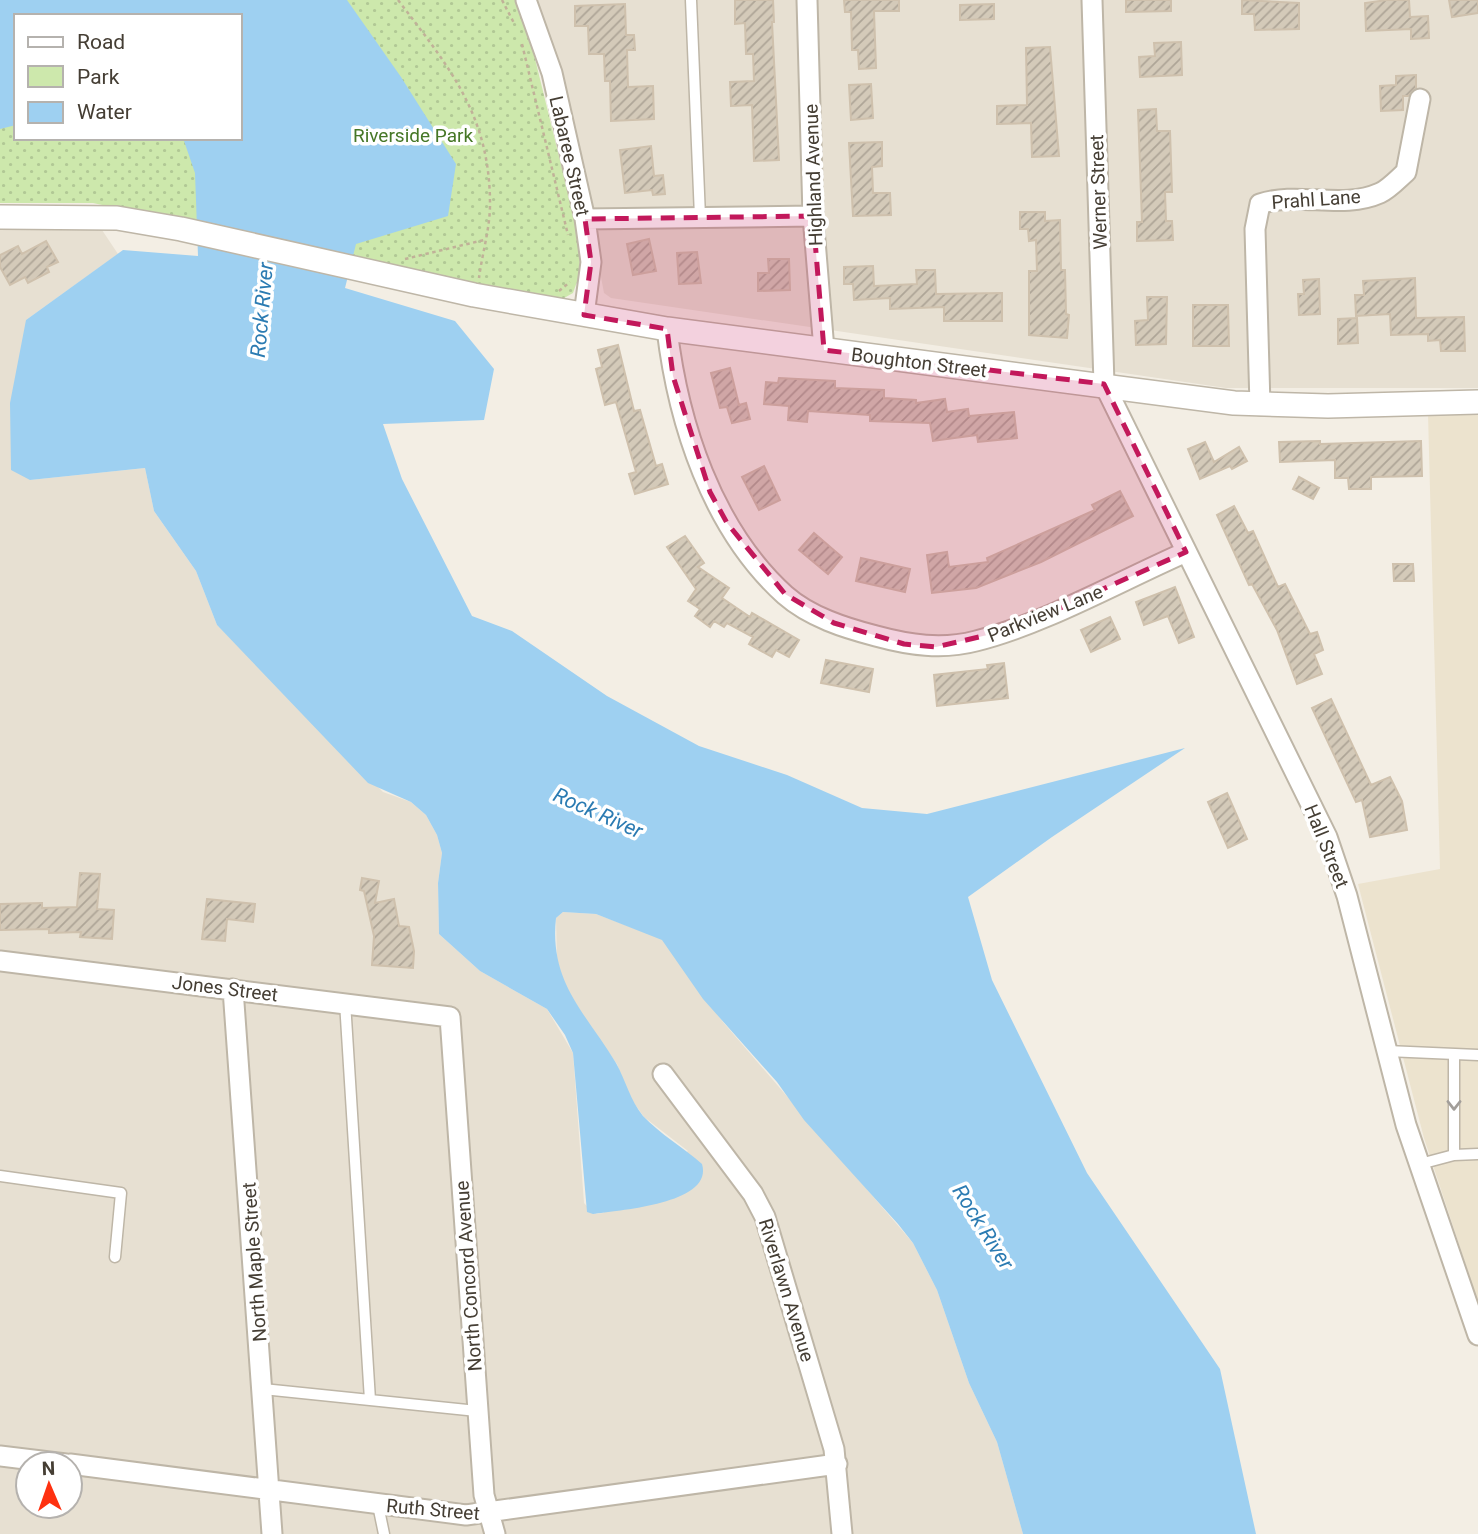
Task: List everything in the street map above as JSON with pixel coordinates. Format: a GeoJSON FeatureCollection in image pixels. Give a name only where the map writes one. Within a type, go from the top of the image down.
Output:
{"type":"FeatureCollection","features":[{"type":"Feature","properties":{"kind":"street","name":"Labaree Street"},"geometry":{"type":"LineString","coordinates":[[526,0],[552,73],[585,219],[591,262],[584,315]]}},
{"type":"Feature","properties":{"kind":"street","name":"Highland Avenue"},"geometry":{"type":"LineString","coordinates":[[807,0],[813,216],[824,350]]}},
{"type":"Feature","properties":{"kind":"street","name":"Werner Street"},"geometry":{"type":"LineString","coordinates":[[1092,0],[1104,384]]}},
{"type":"Feature","properties":{"kind":"street","name":"Prahl Lane"},"geometry":{"type":"LineString","coordinates":[[1260,404],[1255,229],[1260,204],[1277,198],[1336,201],[1380,193],[1406,172],[1420,99]]}},
{"type":"Feature","properties":{"kind":"street","name":"Boughton Street"},"geometry":{"type":"LineString","coordinates":[[0,216],[117,218],[181,229],[474,295],[667,329],[824,350],[1260,404],[1478,402]]}},
{"type":"Feature","properties":{"kind":"street"},"geometry":{"type":"LineString","coordinates":[[585,219],[813,216]]}},
{"type":"Feature","properties":{"kind":"street","name":"Parkview Lane"},"geometry":{"type":"LineString","coordinates":[[667,329],[673,376],[718,508],[744,546],[785,594],[805,609],[834,623],[904,644],[936,646],[975,642],[1013,629],[1185,552]]}},
{"type":"Feature","properties":{"kind":"street","name":"Hall Street"},"geometry":{"type":"LineString","coordinates":[[1104,384],[1327,837],[1344,884],[1387,1051],[1420,1164],[1478,1335]]}},
{"type":"Feature","properties":{"kind":"street","name":"Jones Street"},"geometry":{"type":"LineString","coordinates":[[0,961],[450,1017]]}},
{"type":"Feature","properties":{"kind":"street","name":"North Maple Street"},"geometry":{"type":"LineString","coordinates":[[233,989],[272,1534]]}},
{"type":"Feature","properties":{"kind":"street","name":"North Concord Avenue"},"geometry":{"type":"LineString","coordinates":[[450,1017],[484,1495],[495,1534]]}},
{"type":"Feature","properties":{"kind":"street","name":"Riverlawn Avenue"},"geometry":{"type":"LineString","coordinates":[[663,1074],[761,1205],[837,1464],[842,1534]]}},
{"type":"Feature","properties":{"kind":"street","name":"Ruth Street"},"geometry":{"type":"LineString","coordinates":[[84,1466],[466,1515],[490,1514],[837,1464]]}},
{"type":"Feature","properties":{"kind":"lane"},"geometry":{"type":"LineString","coordinates":[[691,0],[700,217]]}},
{"type":"Feature","properties":{"kind":"lane"},"geometry":{"type":"LineString","coordinates":[[345,1002],[370,1400]]}},
{"type":"Feature","properties":{"kind":"lane"},"geometry":{"type":"LineString","coordinates":[[1387,1051],[1478,1055]]}},
{"type":"Feature","properties":{"kind":"lane"},"geometry":{"type":"LineString","coordinates":[[1454,1055],[1454,1155]]}},
{"type":"Feature","properties":{"kind":"lane"},"geometry":{"type":"LineString","coordinates":[[1420,1164],[1454,1155],[1478,1154]]}},
{"type":"Feature","properties":{"kind":"lane"},"geometry":{"type":"LineString","coordinates":[[0,1176],[121,1193],[115,1257]]}},
{"type":"Feature","properties":{"kind":"lane"},"geometry":{"type":"LineString","coordinates":[[263,1390],[477,1411]]}},
{"type":"Feature","properties":{"kind":"lane"},"geometry":{"type":"LineString","coordinates":[[378,1504],[384,1534]]}},
{"type":"Feature","properties":{"kind":"path"},"geometry":{"type":"LineString","coordinates":[[398,0],[461,85],[478,124],[490,204],[474,295]]}},
{"type":"Feature","properties":{"kind":"path"},"geometry":{"type":"LineString","coordinates":[[502,0],[519,30]]}},
{"type":"Feature","properties":{"kind":"path"},"geometry":{"type":"LineString","coordinates":[[522,43],[568,235]]}},
{"type":"Feature","properties":{"kind":"path"},"geometry":{"type":"LineString","coordinates":[[405,260],[484,240]]}},
{"type":"Feature","properties":{"kind":"path"},"geometry":{"type":"LineString","coordinates":[[556,292],[565,289],[571,281]]}},
{"type":"Feature","properties":{"kind":"highlighted area"},"geometry":{"type":"Polygon","coordinates":[[[813,216],[824,350],[1104,384],[1186,552],[1013,629],[936,647],[904,644],[834,623],[785,594],[727,523],[710,492],[673,376],[667,329],[584,315],[591,262],[585,219],[813,216]]]}},
{"type":"Feature","properties":{"kind":"shaded area"},"geometry":{"type":"Polygon","coordinates":[[[534,0],[1478,0],[1478,388],[1226,388],[611,298],[604,293],[580,166],[534,0]]]}},
{"type":"Feature","properties":{"kind":"shaded area"},"geometry":{"type":"Polygon","coordinates":[[[100,227],[118,254],[26,320],[30,480],[145,468],[154,511],[196,571],[217,625],[383,792],[411,802],[426,815],[437,835],[442,853],[438,883],[439,934],[480,971],[547,1009],[573,1053],[584,1203],[594,1214],[603,1213],[688,1151],[644,1117],[629,1096],[617,1064],[591,1029],[564,984],[557,959],[556,918],[563,912],[596,914],[662,939],[723,1022],[913,1243],[937,1290],[969,1383],[997,1442],[1023,1534],[0,1534],[0,228],[100,227]]]}},
{"type":"Feature","properties":{"kind":"shaded area"},"geometry":{"type":"Polygon","coordinates":[[[1478,413],[1478,1302],[1424,1138],[1358,884],[1440,869],[1428,414],[1478,413]]]}},
{"type":"Feature","properties":{"kind":"green space","name":"Riverside Park"},"geometry":{"type":"Polygon","coordinates":[[[0,0],[516,0],[524,14],[581,246],[583,265],[573,293],[557,302],[93,203],[0,203],[0,0]]]}},
{"type":"Feature","properties":{"kind":"water","name":"Rock River"},"geometry":{"type":"Polygon","coordinates":[[[0,0],[347,0],[401,77],[456,164],[448,216],[356,244],[345,288],[455,321],[494,369],[484,420],[383,424],[402,479],[472,616],[512,631],[607,696],[699,746],[787,775],[862,808],[927,814],[1185,748],[968,897],[992,980],[1087,1173],[1220,1369],[1256,1534],[1023,1534],[997,1442],[969,1383],[937,1290],[913,1243],[804,1120],[777,1082],[703,999],[662,940],[596,914],[563,912],[556,918],[555,941],[558,961],[572,996],[616,1063],[643,1116],[702,1164],[702,1177],[694,1188],[680,1196],[642,1207],[593,1214],[587,1212],[573,1053],[565,1035],[547,1009],[480,971],[439,934],[438,883],[442,853],[437,835],[426,815],[411,802],[368,783],[217,625],[196,571],[154,511],[145,468],[30,480],[11,470],[10,403],[26,320],[123,250],[198,256],[195,173],[184,140],[242,140],[242,14],[14,14],[14,126],[0,129],[0,0]]]}},
{"type":"Feature","properties":{"kind":"building"},"geometry":{"type":"Polygon","coordinates":[[[735,0],[773,0],[779,160],[754,161],[752,105],[731,106],[730,82],[754,81],[753,54],[746,54],[745,23],[735,24],[735,0]]]}},
{"type":"Feature","properties":{"kind":"building"},"geometry":{"type":"Polygon","coordinates":[[[844,0],[899,0],[899,11],[874,11],[876,68],[859,69],[858,50],[852,50],[851,12],[845,12],[844,0]]]}},
{"type":"Feature","properties":{"kind":"building"},"geometry":{"type":"Polygon","coordinates":[[[1126,0],[1171,0],[1171,11],[1126,12],[1126,0]]]}},
{"type":"Feature","properties":{"kind":"building"},"geometry":{"type":"Polygon","coordinates":[[[1242,0],[1299,3],[1299,29],[1255,30],[1254,14],[1242,14],[1242,0]]]}},
{"type":"Feature","properties":{"kind":"building"},"geometry":{"type":"Polygon","coordinates":[[[1409,0],[1410,17],[1428,16],[1429,38],[1411,39],[1411,29],[1366,31],[1365,3],[1409,0]]]}},
{"type":"Feature","properties":{"kind":"building"},"geometry":{"type":"Polygon","coordinates":[[[1449,0],[1478,0],[1478,13],[1452,17],[1449,0]]]}},
{"type":"Feature","properties":{"kind":"building"},"geometry":{"type":"Polygon","coordinates":[[[625,4],[626,35],[634,35],[635,50],[627,50],[628,87],[653,86],[654,119],[611,121],[610,81],[605,81],[604,54],[589,54],[588,26],[575,26],[575,6],[625,4]]]}},
{"type":"Feature","properties":{"kind":"building"},"geometry":{"type":"Polygon","coordinates":[[[994,4],[994,19],[960,20],[960,5],[994,4]]]}},
{"type":"Feature","properties":{"kind":"building"},"geometry":{"type":"Polygon","coordinates":[[[1181,42],[1182,75],[1140,77],[1139,57],[1155,56],[1154,43],[1181,42]]]}},
{"type":"Feature","properties":{"kind":"building"},"geometry":{"type":"Polygon","coordinates":[[[1050,47],[1059,156],[1032,157],[1031,123],[997,124],[997,106],[1027,105],[1026,48],[1050,47]]]}},
{"type":"Feature","properties":{"kind":"building"},"geometry":{"type":"Polygon","coordinates":[[[1416,75],[1416,88],[1408,96],[1403,96],[1403,110],[1381,111],[1380,86],[1396,85],[1396,76],[1416,75]]]}},
{"type":"Feature","properties":{"kind":"building"},"geometry":{"type":"Polygon","coordinates":[[[871,84],[873,118],[851,120],[849,85],[871,84]]]}},
{"type":"Feature","properties":{"kind":"building"},"geometry":{"type":"Polygon","coordinates":[[[1156,109],[1157,131],[1170,131],[1172,192],[1165,192],[1166,221],[1172,221],[1173,240],[1137,241],[1137,222],[1142,222],[1138,110],[1156,109]]]}},
{"type":"Feature","properties":{"kind":"building"},"geometry":{"type":"Polygon","coordinates":[[[882,142],[882,166],[872,167],[873,193],[890,193],[891,215],[853,216],[849,143],[882,142]]]}},
{"type":"Feature","properties":{"kind":"building"},"geometry":{"type":"Polygon","coordinates":[[[651,146],[654,176],[663,175],[665,194],[653,195],[652,190],[625,193],[620,150],[651,146]]]}},
{"type":"Feature","properties":{"kind":"building"},"geometry":{"type":"Polygon","coordinates":[[[1020,212],[1045,212],[1045,221],[1060,220],[1061,270],[1065,270],[1066,314],[1069,315],[1067,338],[1029,335],[1029,271],[1037,271],[1036,240],[1029,241],[1028,229],[1020,229],[1020,212]]]}},
{"type":"Feature","properties":{"kind":"building"},"geometry":{"type":"Polygon","coordinates":[[[649,239],[656,271],[633,275],[627,244],[649,239]]]}},
{"type":"Feature","properties":{"kind":"building"},"geometry":{"type":"Polygon","coordinates":[[[46,241],[58,262],[47,267],[49,272],[28,283],[25,277],[10,285],[0,267],[0,255],[18,246],[22,254],[46,241]]]}},
{"type":"Feature","properties":{"kind":"building"},"geometry":{"type":"Polygon","coordinates":[[[697,252],[701,283],[679,284],[677,253],[697,252]]]}},
{"type":"Feature","properties":{"kind":"building"},"geometry":{"type":"Polygon","coordinates":[[[768,259],[789,259],[790,290],[758,291],[758,273],[769,273],[768,259]]]}},
{"type":"Feature","properties":{"kind":"building"},"geometry":{"type":"Polygon","coordinates":[[[873,266],[874,286],[917,284],[916,270],[935,270],[936,294],[1002,293],[1002,321],[944,321],[944,307],[890,309],[890,298],[854,300],[853,284],[844,284],[844,267],[873,266]]]}},
{"type":"Feature","properties":{"kind":"building"},"geometry":{"type":"Polygon","coordinates":[[[1415,278],[1416,318],[1464,317],[1465,351],[1441,351],[1440,340],[1428,341],[1428,334],[1391,335],[1390,314],[1356,316],[1355,295],[1364,295],[1363,281],[1415,278]]]}},
{"type":"Feature","properties":{"kind":"building"},"geometry":{"type":"Polygon","coordinates":[[[1319,279],[1320,314],[1299,315],[1298,294],[1304,294],[1303,280],[1319,279]]]}},
{"type":"Feature","properties":{"kind":"building"},"geometry":{"type":"Polygon","coordinates":[[[1147,297],[1167,297],[1166,344],[1136,345],[1135,321],[1148,320],[1147,297]]]}},
{"type":"Feature","properties":{"kind":"building"},"geometry":{"type":"Polygon","coordinates":[[[1193,305],[1228,305],[1229,346],[1193,346],[1193,305]]]}},
{"type":"Feature","properties":{"kind":"building"},"geometry":{"type":"Polygon","coordinates":[[[1357,318],[1358,343],[1338,344],[1338,319],[1357,318]]]}},
{"type":"Feature","properties":{"kind":"building"},"geometry":{"type":"Polygon","coordinates":[[[618,345],[634,411],[640,410],[656,466],[662,464],[668,484],[635,494],[629,474],[636,472],[616,402],[605,405],[596,369],[602,367],[598,350],[618,345]]]}},
{"type":"Feature","properties":{"kind":"building"},"geometry":{"type":"Polygon","coordinates":[[[730,368],[739,405],[746,403],[750,419],[732,423],[727,407],[720,408],[711,373],[730,368]]]}},
{"type":"Feature","properties":{"kind":"building"},"geometry":{"type":"Polygon","coordinates":[[[779,378],[835,381],[835,388],[884,390],[884,398],[916,400],[916,403],[945,399],[947,412],[968,409],[969,416],[1014,412],[1017,438],[978,442],[977,435],[933,441],[930,423],[870,421],[870,415],[808,411],[807,422],[788,420],[789,406],[764,404],[766,382],[778,383],[779,378]]]}},
{"type":"Feature","properties":{"kind":"building"},"geometry":{"type":"Polygon","coordinates":[[[1320,441],[1320,444],[1421,441],[1422,476],[1371,477],[1371,489],[1349,489],[1348,478],[1335,478],[1335,460],[1280,462],[1279,442],[1320,441]]]}},
{"type":"Feature","properties":{"kind":"building"},"geometry":{"type":"Polygon","coordinates":[[[1205,442],[1214,462],[1239,447],[1247,461],[1232,469],[1230,466],[1200,479],[1188,449],[1205,442]]]}},
{"type":"Feature","properties":{"kind":"building"},"geometry":{"type":"Polygon","coordinates":[[[764,466],[780,500],[759,510],[742,477],[764,466]]]}},
{"type":"Feature","properties":{"kind":"building"},"geometry":{"type":"Polygon","coordinates":[[[1299,477],[1319,488],[1313,499],[1293,489],[1299,477]]]}},
{"type":"Feature","properties":{"kind":"building"},"geometry":{"type":"Polygon","coordinates":[[[1120,491],[1133,516],[1041,562],[976,588],[932,593],[927,555],[947,552],[949,567],[988,562],[987,558],[1095,510],[1092,505],[1120,491]]]}},
{"type":"Feature","properties":{"kind":"building"},"geometry":{"type":"Polygon","coordinates":[[[1234,506],[1248,533],[1253,531],[1278,587],[1285,584],[1310,634],[1317,632],[1323,650],[1314,654],[1322,674],[1297,684],[1277,630],[1252,584],[1249,585],[1217,515],[1234,506]]]}},
{"type":"Feature","properties":{"kind":"building"},"geometry":{"type":"Polygon","coordinates":[[[814,533],[842,557],[828,574],[799,550],[814,533]]]}},
{"type":"Feature","properties":{"kind":"building"},"geometry":{"type":"Polygon","coordinates":[[[685,536],[704,563],[698,567],[729,588],[722,598],[750,617],[752,613],[799,640],[789,657],[776,650],[772,657],[749,644],[753,637],[727,623],[724,627],[714,621],[710,627],[695,616],[700,609],[688,601],[696,589],[667,547],[685,536]]]}},
{"type":"Feature","properties":{"kind":"building"},"geometry":{"type":"Polygon","coordinates":[[[861,558],[910,569],[905,592],[856,581],[861,558]]]}},
{"type":"Feature","properties":{"kind":"building"},"geometry":{"type":"Polygon","coordinates":[[[1393,564],[1413,564],[1414,581],[1394,581],[1393,564]]]}},
{"type":"Feature","properties":{"kind":"building"},"geometry":{"type":"Polygon","coordinates":[[[1175,587],[1194,637],[1179,643],[1168,616],[1144,625],[1136,602],[1175,587]]]}},
{"type":"Feature","properties":{"kind":"building"},"geometry":{"type":"Polygon","coordinates":[[[1110,617],[1120,639],[1091,652],[1081,630],[1110,617]]]}},
{"type":"Feature","properties":{"kind":"building"},"geometry":{"type":"Polygon","coordinates":[[[826,660],[873,669],[869,692],[821,683],[826,660]]]}},
{"type":"Feature","properties":{"kind":"building"},"geometry":{"type":"Polygon","coordinates":[[[1004,663],[1008,698],[937,706],[934,675],[988,669],[987,665],[1004,663]]]}},
{"type":"Feature","properties":{"kind":"building"},"geometry":{"type":"Polygon","coordinates":[[[1331,699],[1371,785],[1390,777],[1402,801],[1407,830],[1370,837],[1362,800],[1356,802],[1312,708],[1331,699]]]}},
{"type":"Feature","properties":{"kind":"building"},"geometry":{"type":"Polygon","coordinates":[[[1227,793],[1247,839],[1228,848],[1208,802],[1227,793]]]}},
{"type":"Feature","properties":{"kind":"building"},"geometry":{"type":"Polygon","coordinates":[[[80,873],[100,874],[97,909],[114,910],[112,939],[80,937],[81,932],[49,933],[49,929],[0,930],[0,904],[42,903],[42,908],[77,907],[80,873]]]}},
{"type":"Feature","properties":{"kind":"building"},"geometry":{"type":"Polygon","coordinates":[[[362,878],[379,881],[375,903],[394,899],[399,926],[409,927],[414,951],[413,968],[372,965],[374,936],[364,891],[360,890],[362,878]]]}},
{"type":"Feature","properties":{"kind":"building"},"geometry":{"type":"Polygon","coordinates":[[[207,899],[255,904],[253,922],[227,919],[225,941],[202,939],[207,899]]]}}]}
